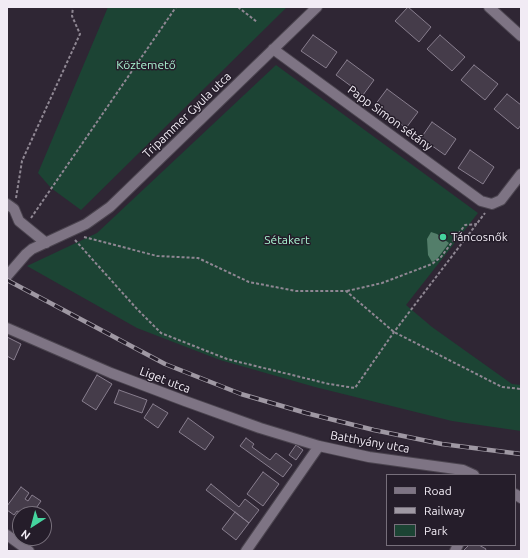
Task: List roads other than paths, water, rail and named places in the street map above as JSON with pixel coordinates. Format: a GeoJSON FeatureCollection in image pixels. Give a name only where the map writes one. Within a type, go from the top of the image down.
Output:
{"type":"FeatureCollection","features":[{"type":"Feature","properties":{"kind":"street","name":"Tripammer Gyula utca"},"geometry":{"type":"LineString","coordinates":[[7,276],[26,254],[69,233],[110,207],[317,7]]}},
{"type":"Feature","properties":{"kind":"street"},"geometry":{"type":"LineString","coordinates":[[490,7],[521,36]]}},
{"type":"Feature","properties":{"kind":"street","name":"Papp Simon sétány"},"geometry":{"type":"LineString","coordinates":[[273,49],[481,201],[492,204],[504,197],[521,174]]}},
{"type":"Feature","properties":{"kind":"street"},"geometry":{"type":"LineString","coordinates":[[10,206],[19,221],[46,243]]}},
{"type":"Feature","properties":{"kind":"street","name":"Liget utca"},"geometry":{"type":"LineString","coordinates":[[7,328],[45,346],[185,402],[319,446]]}},
{"type":"Feature","properties":{"kind":"street","name":"Batthyány utca"},"geometry":{"type":"LineString","coordinates":[[246,551],[319,446],[369,457],[463,470],[472,474]]}},
{"type":"Feature","properties":{"kind":"street"},"geometry":{"type":"LineString","coordinates":[[7,535],[29,551]]}},
{"type":"Feature","properties":{"kind":"railway"},"geometry":{"type":"LineString","coordinates":[[7,280],[165,364],[241,394],[306,413],[374,430],[442,444],[521,454]]}},
{"type":"Feature","properties":{"kind":"place","name":"Táncosnők"},"geometry":{"type":"Point","coordinates":[443,237]}},
{"type":"Feature","properties":{"kind":"park label","name":"Köztemető"},"geometry":{"type":"Point","coordinates":[146,65]}},
{"type":"Feature","properties":{"kind":"park label","name":"Sétakert"},"geometry":{"type":"Point","coordinates":[287,240]}}]}
